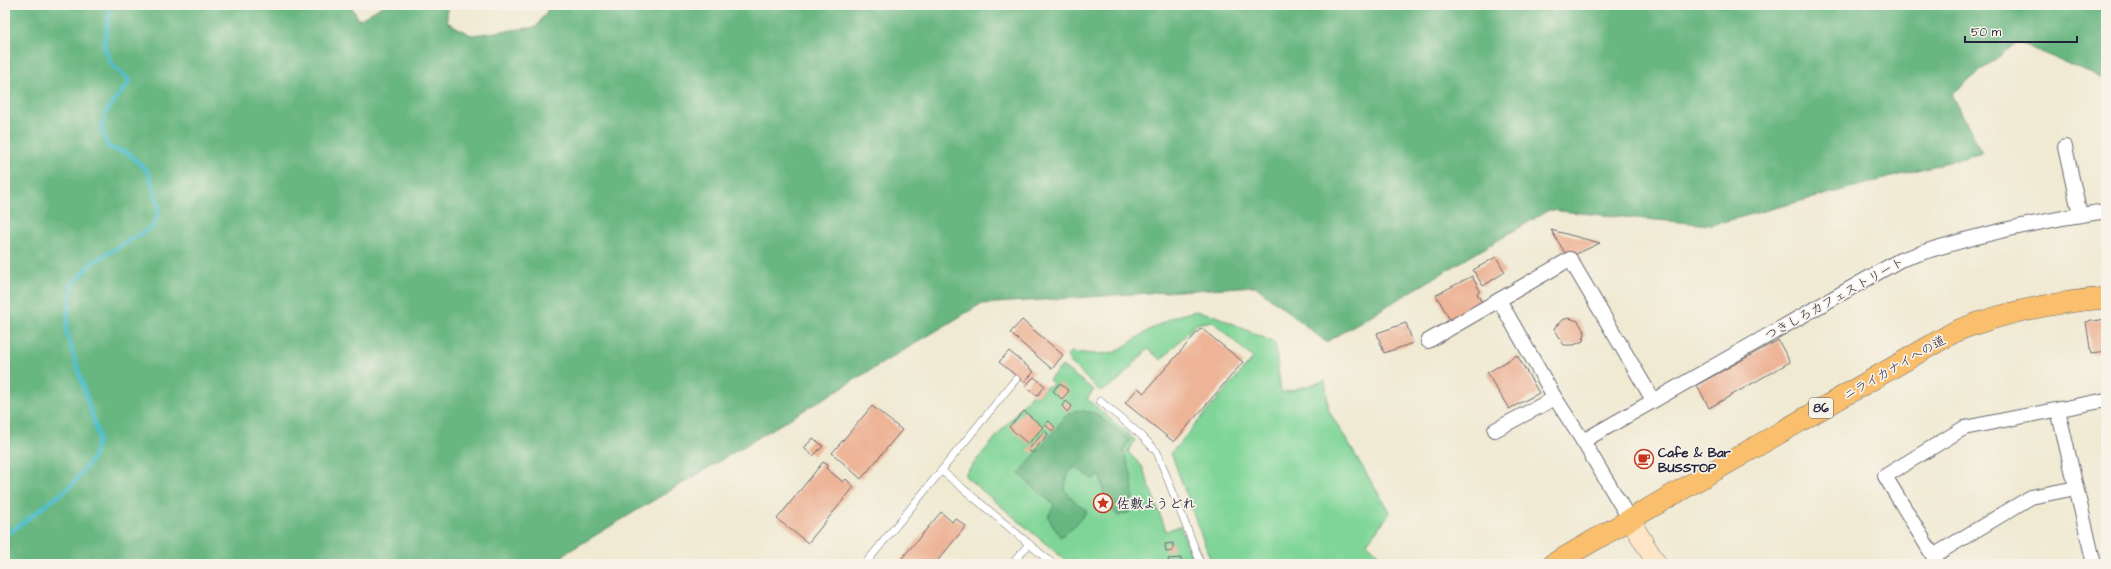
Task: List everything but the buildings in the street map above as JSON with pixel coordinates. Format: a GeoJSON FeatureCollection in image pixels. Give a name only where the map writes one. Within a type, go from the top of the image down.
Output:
{"type":"FeatureCollection","features":[{"type":"Feature","properties":{"kind":"main road","name":"ニライカナイへの道"},"geometry":{"type":"LineString","coordinates":[[1553,564],[1956,331],[1982,321],[2046,305],[2106,298]]}},
{"type":"Feature","properties":{"kind":"street"},"geometry":{"type":"LineString","coordinates":[[2065,147],[2080,215]]}},
{"type":"Feature","properties":{"kind":"street","name":"つきしろカフェストリート"},"geometry":{"type":"LineString","coordinates":[[1583,441],[1652,400],[1900,260],[1943,245],[2080,215],[2106,211]]}},
{"type":"Feature","properties":{"kind":"street"},"geometry":{"type":"LineString","coordinates":[[1428,341],[1570,259],[1652,400]]}},
{"type":"Feature","properties":{"kind":"street"},"geometry":{"type":"LineString","coordinates":[[1499,300],[1554,398],[1583,441],[1657,564]]}},
{"type":"Feature","properties":{"kind":"street"},"geometry":{"type":"LineString","coordinates":[[1495,430],[1554,398]]}},
{"type":"Feature","properties":{"kind":"street"},"geometry":{"type":"LineString","coordinates":[[2076,488],[2031,497],[1935,560],[1885,476],[1964,428],[2106,400]]}},
{"type":"Feature","properties":{"kind":"street"},"geometry":{"type":"LineString","coordinates":[[2058,410],[2094,564]]}},
{"type":"Feature","properties":{"kind":"lane"},"geometry":{"type":"LineString","coordinates":[[865,564],[1016,379]]}},
{"type":"Feature","properties":{"kind":"lane"},"geometry":{"type":"LineString","coordinates":[[1100,401],[1141,435],[1157,452],[1201,564]]}},
{"type":"Feature","properties":{"kind":"lane"},"geometry":{"type":"LineString","coordinates":[[942,471],[1053,564]]}},
{"type":"Feature","properties":{"kind":"lane"},"geometry":{"type":"LineString","coordinates":[[1012,564],[1029,544]]}},
{"type":"Feature","properties":{"kind":"lane"},"geometry":{"type":"LineString","coordinates":[[629,564],[640,564]]}},
{"type":"Feature","properties":{"kind":"green space"},"geometry":{"type":"Polygon","coordinates":[[[5,5],[351,5],[359,20],[384,5],[447,5],[447,22],[471,35],[536,27],[551,5],[2106,5],[2106,80],[2017,42],[1952,94],[1982,153],[1711,225],[1549,210],[1326,342],[1255,286],[981,304],[566,553],[556,564],[5,564],[5,5]]]}},
{"type":"Feature","properties":{"kind":"green space"},"geometry":{"type":"Polygon","coordinates":[[[1195,311],[1214,315],[1275,343],[1281,393],[1325,381],[1329,411],[1390,513],[1367,543],[1388,564],[1212,564],[1171,453],[1253,358],[1212,321],[1196,324],[1161,360],[1148,349],[1125,374],[1105,389],[1099,390],[1071,363],[1067,356],[1070,352],[1097,354],[1116,352],[1149,330],[1173,317],[1195,311]]]}},
{"type":"Feature","properties":{"kind":"green space"},"geometry":{"type":"Polygon","coordinates":[[[1062,366],[1094,390],[1087,399],[1135,440],[1128,452],[1142,466],[1166,531],[1180,526],[1195,564],[1070,564],[966,477],[965,474],[1032,394],[1037,397],[1046,387],[1054,385],[1049,380],[1062,366]]]}},
{"type":"Feature","properties":{"kind":"green space"},"geometry":{"type":"Polygon","coordinates":[[[1076,410],[1095,413],[1130,440],[1123,451],[1131,474],[1133,489],[1132,504],[1130,512],[1118,516],[1106,503],[1100,475],[1092,479],[1076,467],[1069,471],[1064,489],[1074,501],[1087,511],[1073,528],[1060,537],[1048,517],[1054,505],[1019,474],[1065,417],[1076,410]]]}},
{"type":"Feature","properties":{"kind":"waterway"},"geometry":{"type":"LineString","coordinates":[[5,536],[71,486],[93,458],[99,438],[66,330],[72,285],[93,262],[154,226],[159,206],[148,172],[128,153],[108,147],[101,130],[106,112],[130,81],[111,64],[104,46],[110,5]]}},
{"type":"Feature","properties":{"kind":"place","name":"Cafe & Bar BUSSTOP"},"geometry":{"type":"Point","coordinates":[1644,459]}},
{"type":"Feature","properties":{"kind":"place","name":"佐敷ようどれ"},"geometry":{"type":"Point","coordinates":[1103,503]}}]}
